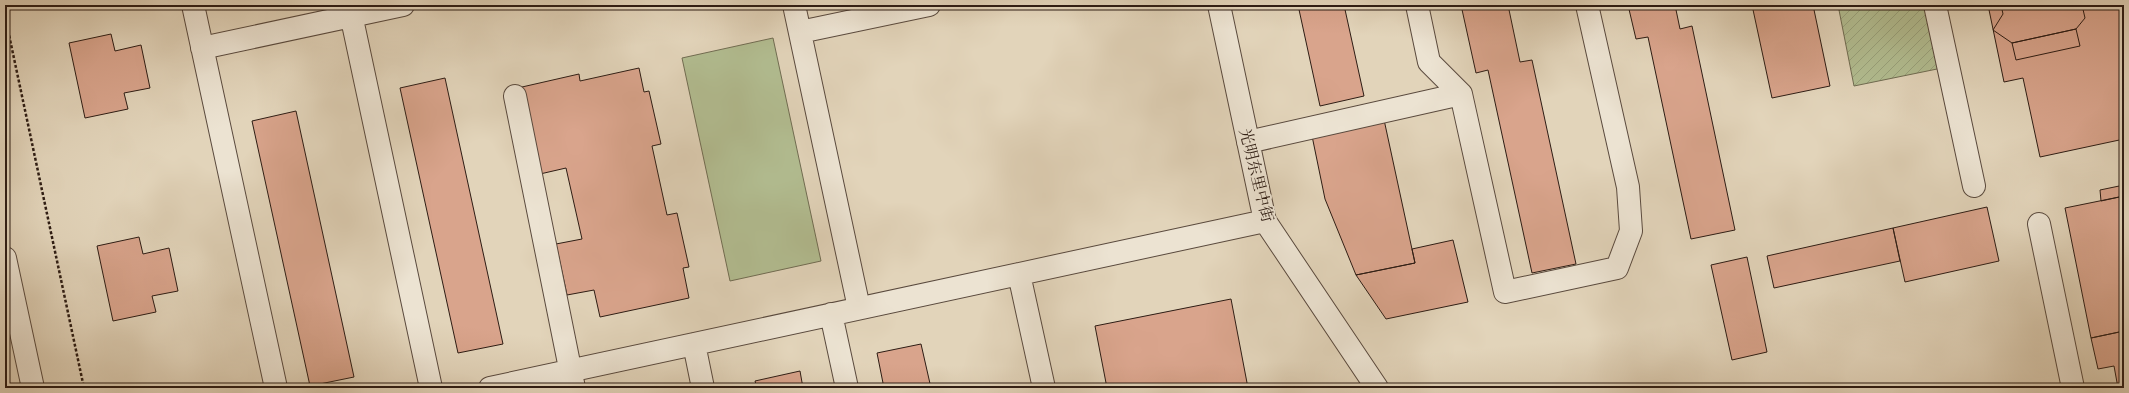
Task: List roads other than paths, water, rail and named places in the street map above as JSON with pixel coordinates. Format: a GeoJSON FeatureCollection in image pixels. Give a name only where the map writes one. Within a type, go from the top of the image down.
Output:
{"type":"FeatureCollection","features":[{"type":"Feature","properties":{"kind":"street"},"geometry":{"type":"LineString","coordinates":[[193,5],[276,388]]}},
{"type":"Feature","properties":{"kind":"street"},"geometry":{"type":"LineString","coordinates":[[202,48],[350,10],[403,5]]}},
{"type":"Feature","properties":{"kind":"street"},"geometry":{"type":"LineString","coordinates":[[794,5],[859,308]]}},
{"type":"Feature","properties":{"kind":"street"},"geometry":{"type":"LineString","coordinates":[[800,32],[929,5]]}},
{"type":"Feature","properties":{"kind":"street","name":"光明东里中街"},"geometry":{"type":"LineString","coordinates":[[1219,5],[1265,221],[1377,388]]}},
{"type":"Feature","properties":{"kind":"street"},"geometry":{"type":"LineString","coordinates":[[1417,5],[1429,62],[1461,94],[1505,292],[1617,268],[1631,231],[1628,187],[1588,5]]}},
{"type":"Feature","properties":{"kind":"street"},"geometry":{"type":"LineString","coordinates":[[1935,5],[1974,186]]}},
{"type":"Feature","properties":{"kind":"street"},"geometry":{"type":"LineString","coordinates":[[350,10],[431,388]]}},
{"type":"Feature","properties":{"kind":"street"},"geometry":{"type":"LineString","coordinates":[[1248,142],[1461,94]]}},
{"type":"Feature","properties":{"kind":"street"},"geometry":{"type":"LineString","coordinates":[[515,96],[572,379]]}},
{"type":"Feature","properties":{"kind":"street"},"geometry":{"type":"LineString","coordinates":[[490,388],[572,379],[694,344],[1265,221]]}},
{"type":"Feature","properties":{"kind":"street"},"geometry":{"type":"LineString","coordinates":[[2039,224],[2072,388]]}},
{"type":"Feature","properties":{"kind":"street"},"geometry":{"type":"LineString","coordinates":[[5,258],[33,388]]}},
{"type":"Feature","properties":{"kind":"street"},"geometry":{"type":"LineString","coordinates":[[1019,274],[1044,388]]}},
{"type":"Feature","properties":{"kind":"street"},"geometry":{"type":"LineString","coordinates":[[831,314],[847,388]]}},
{"type":"Feature","properties":{"kind":"street"},"geometry":{"type":"LineString","coordinates":[[694,344],[703,388]]}}]}
